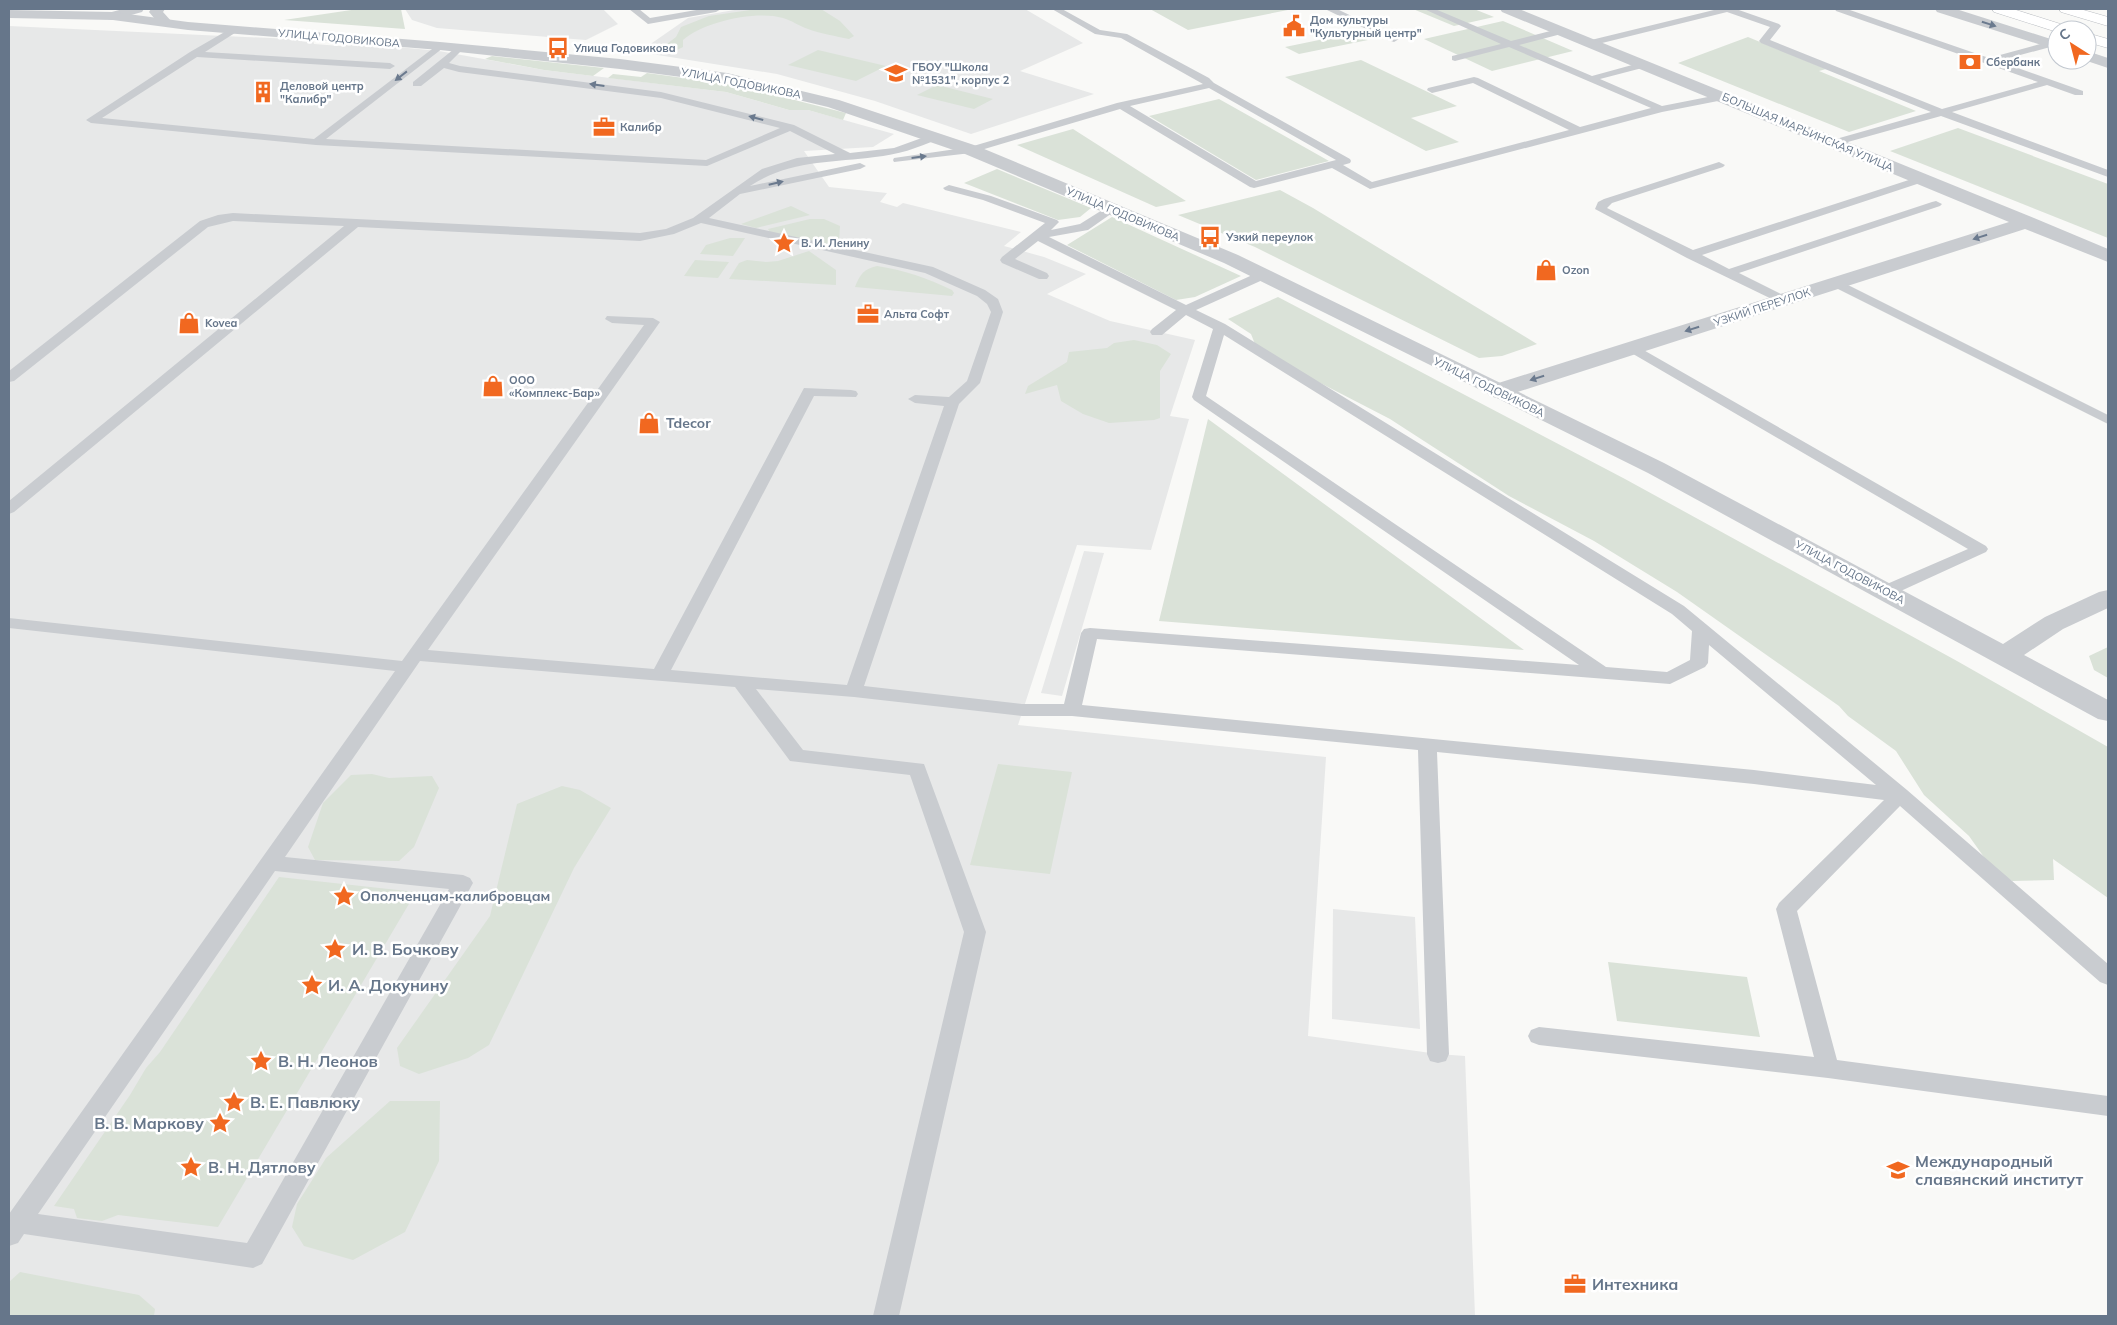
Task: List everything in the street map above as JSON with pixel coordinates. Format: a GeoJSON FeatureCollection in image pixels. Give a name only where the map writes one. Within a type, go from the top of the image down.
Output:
{"type":"FeatureCollection","features":[{"type":"Feature","properties":{"kind":"main road"},"geometry":{"type":"LineString","coordinates":[[1999,9],[2047,24]]}},
{"type":"Feature","properties":{"kind":"main road"},"geometry":{"type":"LineString","coordinates":[[2066,9],[2108,22]]}},
{"type":"Feature","properties":{"kind":"street"},"geometry":{"type":"LineString","coordinates":[[113,16],[137,9]]}},
{"type":"Feature","properties":{"kind":"street","name":"БОЛЬШАЯ МАРЬИНСКАЯ УЛИЦА"},"geometry":{"type":"LineString","coordinates":[[1507,9],[1723,96],[2108,256]]}},
{"type":"Feature","properties":{"kind":"street"},"geometry":{"type":"LineString","coordinates":[[1942,9],[2047,43]]}},
{"type":"Feature","properties":{"kind":"street","name":"УЛИЦА ГОДОВИКОВА"},"geometry":{"type":"LineString","coordinates":[[9,14],[162,15],[228,29],[440,46],[647,67],[727,78],[833,103],[971,150],[1231,259],[1656,468],[2108,712]]}},
{"type":"Feature","properties":{"kind":"street","name":"УЗКИЙ ПЕРЕУЛОК"},"geometry":{"type":"LineString","coordinates":[[1497,391],[2027,222]]}},
{"type":"Feature","properties":{"kind":"street"},"geometry":{"type":"LineString","coordinates":[[2005,655],[2054,623],[2108,598]]}},
{"type":"Feature","properties":{"kind":"lane"},"geometry":{"type":"LineString","coordinates":[[634,9],[648,21],[716,9]]}},
{"type":"Feature","properties":{"kind":"lane"},"geometry":{"type":"LineString","coordinates":[[1056,9],[1098,32],[1124,36],[1346,161],[1254,185],[1121,105]]}},
{"type":"Feature","properties":{"kind":"lane"},"geometry":{"type":"LineString","coordinates":[[1330,9],[1394,39]]}},
{"type":"Feature","properties":{"kind":"lane"},"geometry":{"type":"LineString","coordinates":[[1428,9],[1593,78],[1661,109]]}},
{"type":"Feature","properties":{"kind":"lane"},"geometry":{"type":"LineString","coordinates":[[1590,43],[1728,9],[1776,26],[1764,41],[1941,112],[2108,174]]}},
{"type":"Feature","properties":{"kind":"lane"},"geometry":{"type":"LineString","coordinates":[[1839,9],[2079,93]]}},
{"type":"Feature","properties":{"kind":"lane"},"geometry":{"type":"LineString","coordinates":[[228,29],[180,53],[390,66]]}},
{"type":"Feature","properties":{"kind":"lane"},"geometry":{"type":"LineString","coordinates":[[228,29],[195,54],[91,120],[316,142],[707,163],[790,127]]}},
{"type":"Feature","properties":{"kind":"lane"},"geometry":{"type":"LineString","coordinates":[[1455,58],[1562,32]]}},
{"type":"Feature","properties":{"kind":"lane"},"geometry":{"type":"LineString","coordinates":[[316,142],[440,46]]}},
{"type":"Feature","properties":{"kind":"lane"},"geometry":{"type":"LineString","coordinates":[[1989,61],[2047,47]]}},
{"type":"Feature","properties":{"kind":"lane"},"geometry":{"type":"LineString","coordinates":[[417,84],[459,48]]}},
{"type":"Feature","properties":{"kind":"lane"},"geometry":{"type":"LineString","coordinates":[[442,64],[458,69],[661,95],[714,106],[790,127],[851,157]]}},
{"type":"Feature","properties":{"kind":"lane"},"geometry":{"type":"LineString","coordinates":[[1579,82],[1643,65]]}},
{"type":"Feature","properties":{"kind":"lane"},"geometry":{"type":"LineString","coordinates":[[1432,90],[1474,80],[1579,131]]}},
{"type":"Feature","properties":{"kind":"lane"},"geometry":{"type":"LineString","coordinates":[[1833,143],[2048,82]]}},
{"type":"Feature","properties":{"kind":"lane"},"geometry":{"type":"LineString","coordinates":[[733,193],[852,167],[971,150],[1121,105],[1210,85]]}},
{"type":"Feature","properties":{"kind":"lane"},"geometry":{"type":"LineString","coordinates":[[1333,164],[1370,186],[1661,109],[1723,96]]}},
{"type":"Feature","properties":{"kind":"lane"},"geometry":{"type":"LineString","coordinates":[[9,378],[204,224],[218,219],[233,217],[640,237],[658,234],[698,220],[752,178],[777,167],[809,159],[876,155],[900,151],[934,137]]}},
{"type":"Feature","properties":{"kind":"lane"},"geometry":{"type":"LineString","coordinates":[[1719,165],[1602,204],[1601,210],[1782,300]]}},
{"type":"Feature","properties":{"kind":"lane"},"geometry":{"type":"LineString","coordinates":[[1691,255],[1922,179]]}},
{"type":"Feature","properties":{"kind":"lane"},"geometry":{"type":"LineString","coordinates":[[949,188],[987,198],[1053,222],[1006,260],[1043,276]]}},
{"type":"Feature","properties":{"kind":"lane"},"geometry":{"type":"LineString","coordinates":[[1728,273],[1936,204]]}},
{"type":"Feature","properties":{"kind":"lane"},"geometry":{"type":"LineString","coordinates":[[1037,236],[1084,227],[1111,209]]}},
{"type":"Feature","properties":{"kind":"lane"},"geometry":{"type":"LineString","coordinates":[[698,220],[930,270],[981,293],[993,302],[997,312],[973,383],[952,402],[854,691]]}},
{"type":"Feature","properties":{"kind":"lane"},"geometry":{"type":"LineString","coordinates":[[9,509],[354,224]]}},
{"type":"Feature","properties":{"kind":"lane"},"geometry":{"type":"LineString","coordinates":[[1037,236],[1220,327],[1678,610],[1900,795],[2108,976]]}},
{"type":"Feature","properties":{"kind":"lane"},"geometry":{"type":"LineString","coordinates":[[1157,332],[1185,310],[1263,275]]}},
{"type":"Feature","properties":{"kind":"lane"},"geometry":{"type":"LineString","coordinates":[[1836,283],[2108,420]]}},
{"type":"Feature","properties":{"kind":"lane"},"geometry":{"type":"LineString","coordinates":[[269,863],[463,883],[253,1256],[13,1228],[269,863],[411,661],[653,322],[612,319]]}},
{"type":"Feature","properties":{"kind":"lane"},"geometry":{"type":"LineString","coordinates":[[1220,327],[1199,397],[1602,672]]}},
{"type":"Feature","properties":{"kind":"lane"},"geometry":{"type":"LineString","coordinates":[[1634,348],[1980,549],[1886,591]]}},
{"type":"Feature","properties":{"kind":"lane"},"geometry":{"type":"LineString","coordinates":[[660,675],[809,391],[851,394]]}},
{"type":"Feature","properties":{"kind":"lane"},"geometry":{"type":"LineString","coordinates":[[915,399],[952,402]]}},
{"type":"Feature","properties":{"kind":"lane"},"geometry":{"type":"LineString","coordinates":[[9,623],[411,661],[660,675],[854,691],[1022,710],[1072,710],[1754,777],[1900,795]]}},
{"type":"Feature","properties":{"kind":"lane"},"geometry":{"type":"LineString","coordinates":[[1072,710],[1090,632],[1670,678],[1699,663],[1701,628]]}},
{"type":"Feature","properties":{"kind":"lane"},"geometry":{"type":"LineString","coordinates":[[741,682],[797,756],[917,769],[975,932],[886,1316]]}},
{"type":"Feature","properties":{"kind":"lane"},"geometry":{"type":"LineString","coordinates":[[1427,745],[1438,1054]]}},
{"type":"Feature","properties":{"kind":"lane"},"geometry":{"type":"LineString","coordinates":[[1828,1068],[1786,909],[1900,795]]}},
{"type":"Feature","properties":{"kind":"lane"},"geometry":{"type":"LineString","coordinates":[[1539,1036],[1828,1068],[2108,1106]]}},
{"type":"Feature","properties":{"kind":"shaded area"},"geometry":{"type":"Polygon","coordinates":[[[358,9],[401,9],[405,29],[284,20],[358,9]]]}},
{"type":"Feature","properties":{"kind":"shaded area"},"geometry":{"type":"Polygon","coordinates":[[[405,9],[603,9],[618,24],[586,40],[437,28],[412,20],[405,9]]]}},
{"type":"Feature","properties":{"kind":"shaded area","name":"ГБОУ \"Школа №1531\", корпус 2"},"geometry":{"type":"Polygon","coordinates":[[[740,9],[1025,9],[1083,43],[1020,71],[1094,94],[971,134],[875,101],[777,74],[639,52],[688,18],[740,9]]]}},
{"type":"Feature","properties":{"kind":"shaded area"},"geometry":{"type":"Polygon","coordinates":[[[757,9],[821,9],[840,21],[854,36],[849,39],[828,35],[783,18],[759,16],[730,19],[703,28],[683,40],[683,47],[671,53],[663,47],[676,37],[681,27],[709,16],[757,9]]]}},
{"type":"Feature","properties":{"kind":"shaded area"},"geometry":{"type":"Polygon","coordinates":[[[1150,9],[1293,9],[1188,30],[1150,9]]]}},
{"type":"Feature","properties":{"kind":"shaded area"},"geometry":{"type":"Polygon","coordinates":[[[1413,9],[1474,9],[1494,17],[1454,26],[1413,9]]]}},
{"type":"Feature","properties":{"kind":"shaded area"},"geometry":{"type":"Polygon","coordinates":[[[1503,21],[1573,51],[1492,71],[1424,39],[1503,21]]]}},
{"type":"Feature","properties":{"kind":"shaded area"},"geometry":{"type":"Polygon","coordinates":[[[9,26],[313,40],[314,44],[340,46],[356,43],[439,51],[544,70],[726,92],[789,110],[808,110],[894,134],[873,147],[804,151],[829,187],[887,193],[880,202],[897,207],[903,203],[1021,232],[1004,246],[1044,257],[1086,274],[1047,294],[1110,321],[1195,340],[1170,416],[1189,419],[1151,550],[1077,545],[1018,725],[1326,757],[1308,1036],[1465,1056],[1475,1316],[9,1316],[9,26]]]}},
{"type":"Feature","properties":{"kind":"shaded area"},"geometry":{"type":"Polygon","coordinates":[[[1353,33],[1368,40],[1299,54],[1285,47],[1353,33]]]}},
{"type":"Feature","properties":{"kind":"shaded area"},"geometry":{"type":"Polygon","coordinates":[[[1748,37],[1826,69],[1819,71],[1916,111],[1849,132],[1678,63],[1748,37]]]}},
{"type":"Feature","properties":{"kind":"shaded area"},"geometry":{"type":"Polygon","coordinates":[[[818,50],[886,66],[856,81],[788,65],[818,50]]]}},
{"type":"Feature","properties":{"kind":"shaded area"},"geometry":{"type":"Polygon","coordinates":[[[492,56],[604,68],[593,76],[544,70],[485,59],[492,56]]]}},
{"type":"Feature","properties":{"kind":"shaded area"},"geometry":{"type":"Polygon","coordinates":[[[1361,60],[1457,106],[1411,118],[1459,142],[1426,151],[1285,77],[1361,60]]]}},
{"type":"Feature","properties":{"kind":"shaded area"},"geometry":{"type":"Polygon","coordinates":[[[647,73],[735,85],[846,113],[843,120],[808,110],[789,110],[726,92],[608,78],[613,74],[641,77],[647,73]]]}},
{"type":"Feature","properties":{"kind":"shaded area"},"geometry":{"type":"Polygon","coordinates":[[[937,85],[993,99],[974,109],[917,95],[937,85]]]}},
{"type":"Feature","properties":{"kind":"shaded area"},"geometry":{"type":"Polygon","coordinates":[[[1219,99],[1329,161],[1256,180],[1149,116],[1219,99]]]}},
{"type":"Feature","properties":{"kind":"shaded area"},"geometry":{"type":"Polygon","coordinates":[[[1958,128],[2108,184],[2108,238],[1890,151],[1958,128]]]}},
{"type":"Feature","properties":{"kind":"shaded area"},"geometry":{"type":"Polygon","coordinates":[[[1073,129],[1186,201],[1156,207],[1017,145],[1073,129]]]}},
{"type":"Feature","properties":{"kind":"shaded area"},"geometry":{"type":"Polygon","coordinates":[[[997,169],[1091,208],[1080,217],[1058,220],[964,183],[997,169]]]}},
{"type":"Feature","properties":{"kind":"shaded area"},"geometry":{"type":"Polygon","coordinates":[[[1280,190],[1313,208],[1537,344],[1502,356],[1479,358],[1255,247],[1178,215],[1280,190]]]}},
{"type":"Feature","properties":{"kind":"shaded area"},"geometry":{"type":"Polygon","coordinates":[[[791,206],[810,215],[756,228],[741,224],[791,206]]]}},
{"type":"Feature","properties":{"kind":"shaded area"},"geometry":{"type":"Polygon","coordinates":[[[1112,217],[1241,276],[1195,297],[1176,300],[1067,245],[1112,217]]]}},
{"type":"Feature","properties":{"kind":"shaded area"},"geometry":{"type":"Polygon","coordinates":[[[810,219],[824,219],[840,226],[839,242],[828,244],[770,232],[768,229],[810,219]]]}},
{"type":"Feature","properties":{"kind":"shaded area"},"geometry":{"type":"Polygon","coordinates":[[[730,238],[745,238],[733,256],[700,254],[706,245],[730,238]]]}},
{"type":"Feature","properties":{"kind":"shaded area"},"geometry":{"type":"Polygon","coordinates":[[[809,251],[836,270],[836,285],[729,279],[739,263],[747,260],[778,261],[809,251]]]}},
{"type":"Feature","properties":{"kind":"shaded area"},"geometry":{"type":"Polygon","coordinates":[[[695,260],[729,262],[718,278],[684,276],[695,260]]]}},
{"type":"Feature","properties":{"kind":"shaded area"},"geometry":{"type":"Polygon","coordinates":[[[877,266],[924,278],[952,290],[954,293],[952,296],[855,287],[863,273],[877,266]]]}},
{"type":"Feature","properties":{"kind":"shaded area"},"geometry":{"type":"Polygon","coordinates":[[[1278,297],[1625,479],[1957,661],[2108,747],[2108,898],[2053,859],[2054,880],[2012,881],[1991,867],[1969,836],[1924,795],[1896,751],[1848,716],[1839,706],[1677,592],[1594,541],[1509,496],[1390,419],[1266,355],[1257,349],[1251,334],[1228,319],[1278,297]]]}},
{"type":"Feature","properties":{"kind":"shaded area"},"geometry":{"type":"Polygon","coordinates":[[[1134,340],[1157,345],[1171,354],[1160,371],[1160,418],[1109,423],[1083,414],[1061,401],[1057,385],[1025,394],[1028,386],[1067,362],[1069,352],[1107,348],[1114,343],[1134,340]]]}},
{"type":"Feature","properties":{"kind":"shaded area"},"geometry":{"type":"Polygon","coordinates":[[[1208,419],[1524,650],[1159,621],[1208,419]]]}},
{"type":"Feature","properties":{"kind":"shaded area"},"geometry":{"type":"Polygon","coordinates":[[[1084,551],[1104,553],[1062,696],[1041,693],[1084,551]]]}},
{"type":"Feature","properties":{"kind":"shaded area"},"geometry":{"type":"Polygon","coordinates":[[[2108,647],[2108,678],[2094,670],[2089,656],[2108,647]]]}},
{"type":"Feature","properties":{"kind":"shaded area"},"geometry":{"type":"Polygon","coordinates":[[[998,764],[1072,772],[1050,874],[970,865],[998,764]]]}},
{"type":"Feature","properties":{"kind":"shaded area"},"geometry":{"type":"Polygon","coordinates":[[[372,774],[389,778],[432,776],[439,788],[414,847],[399,861],[315,860],[308,847],[323,803],[351,775],[372,774]]]}},
{"type":"Feature","properties":{"kind":"shaded area"},"geometry":{"type":"Polygon","coordinates":[[[562,786],[580,790],[611,808],[574,868],[489,1045],[468,1058],[419,1074],[400,1066],[397,1048],[490,916],[517,804],[562,786]]]}},
{"type":"Feature","properties":{"kind":"shaded area"},"geometry":{"type":"Polygon","coordinates":[[[279,877],[416,892],[218,1227],[118,1215],[102,1221],[77,1218],[74,1209],[54,1206],[130,1095],[146,1068],[160,1052],[279,877]]]}},
{"type":"Feature","properties":{"kind":"shaded area"},"geometry":{"type":"Polygon","coordinates":[[[1333,909],[1415,917],[1420,1029],[1332,1019],[1333,909]]]}},
{"type":"Feature","properties":{"kind":"shaded area"},"geometry":{"type":"Polygon","coordinates":[[[1608,962],[1747,977],[1760,1037],[1617,1021],[1608,962]]]}},
{"type":"Feature","properties":{"kind":"shaded area"},"geometry":{"type":"Polygon","coordinates":[[[390,1101],[440,1101],[439,1161],[405,1232],[353,1260],[304,1246],[292,1227],[297,1204],[326,1158],[390,1101]]]}},
{"type":"Feature","properties":{"kind":"shaded area"},"geometry":{"type":"Polygon","coordinates":[[[20,1272],[139,1295],[155,1309],[154,1316],[9,1316],[9,1282],[20,1272]]]}},
{"type":"Feature","properties":{"kind":"place","name":"Дом культуры \"Культурный центр\""},"geometry":{"type":"Point","coordinates":[1294,26]}},
{"type":"Feature","properties":{"kind":"place","name":"Улица Годовикова"},"geometry":{"type":"Point","coordinates":[558,48]}},
{"type":"Feature","properties":{"kind":"place","name":"Сбербанк"},"geometry":{"type":"Point","coordinates":[1970,62]}},
{"type":"Feature","properties":{"kind":"place","name":"ГБОУ \"Школа №1531\", корпус 2"},"geometry":{"type":"Point","coordinates":[896,73]}},
{"type":"Feature","properties":{"kind":"place","name":"Деловой центр \"Калибр\""},"geometry":{"type":"Point","coordinates":[263,92]}},
{"type":"Feature","properties":{"kind":"place","name":"Калибр"},"geometry":{"type":"Point","coordinates":[604,127]}},
{"type":"Feature","properties":{"kind":"place","name":"Узкий переулок"},"geometry":{"type":"Point","coordinates":[1210,237]}},
{"type":"Feature","properties":{"kind":"place","name":"В. И. Ленину"},"geometry":{"type":"Point","coordinates":[784,243]}},
{"type":"Feature","properties":{"kind":"place","name":"Ozon"},"geometry":{"type":"Point","coordinates":[1546,270]}},
{"type":"Feature","properties":{"kind":"place","name":"Альта Софт"},"geometry":{"type":"Point","coordinates":[868,314]}},
{"type":"Feature","properties":{"kind":"place","name":"Kovea"},"geometry":{"type":"Point","coordinates":[189,323]}},
{"type":"Feature","properties":{"kind":"place","name":"ООО «Комплекс-Бар»"},"geometry":{"type":"Point","coordinates":[493,386]}},
{"type":"Feature","properties":{"kind":"place","name":"Tdecor"},"geometry":{"type":"Point","coordinates":[649,423]}},
{"type":"Feature","properties":{"kind":"place","name":"Ополченцам-калибровцам"},"geometry":{"type":"Point","coordinates":[344,896]}},
{"type":"Feature","properties":{"kind":"place","name":"И. В. Бочкову"},"geometry":{"type":"Point","coordinates":[335,949]}},
{"type":"Feature","properties":{"kind":"place","name":"И. А. Докунину"},"geometry":{"type":"Point","coordinates":[312,985]}},
{"type":"Feature","properties":{"kind":"place","name":"В. Н. Леонов"},"geometry":{"type":"Point","coordinates":[261,1061]}},
{"type":"Feature","properties":{"kind":"place","name":"В. Е. Павлюку"},"geometry":{"type":"Point","coordinates":[234,1102]}},
{"type":"Feature","properties":{"kind":"place","name":"В. В. Маркову"},"geometry":{"type":"Point","coordinates":[220,1123]}},
{"type":"Feature","properties":{"kind":"place","name":"В. Н. Дятлову"},"geometry":{"type":"Point","coordinates":[191,1167]}},
{"type":"Feature","properties":{"kind":"place","name":"Международный славянский институт"},"geometry":{"type":"Point","coordinates":[1898,1170]}},
{"type":"Feature","properties":{"kind":"place","name":"Интехника"},"geometry":{"type":"Point","coordinates":[1575,1284]}}]}
